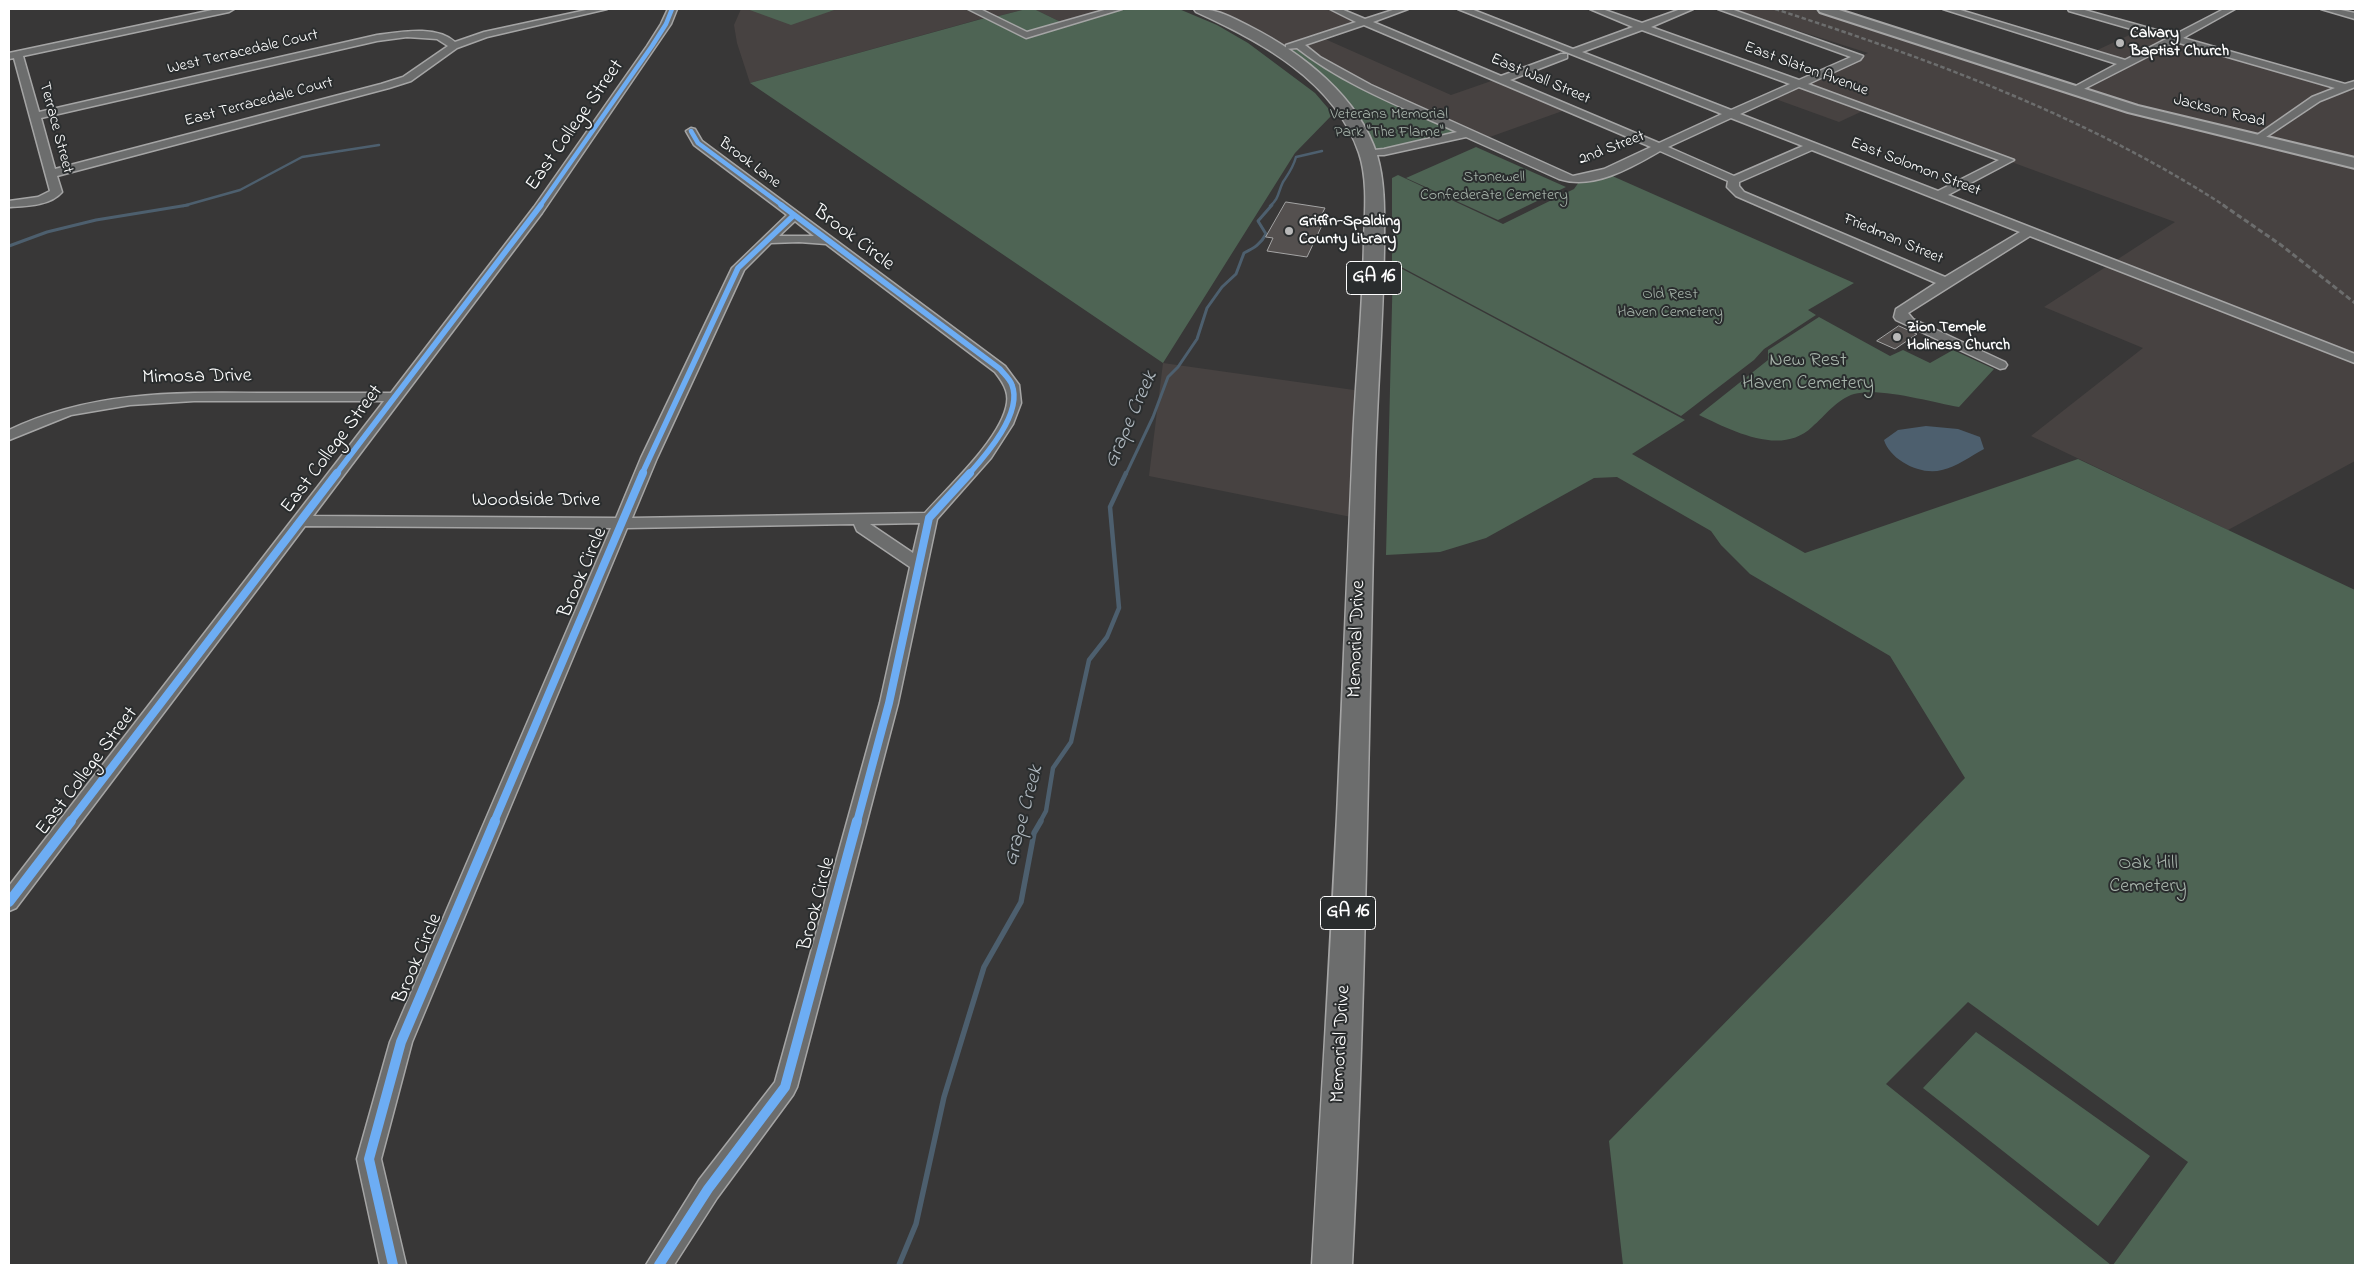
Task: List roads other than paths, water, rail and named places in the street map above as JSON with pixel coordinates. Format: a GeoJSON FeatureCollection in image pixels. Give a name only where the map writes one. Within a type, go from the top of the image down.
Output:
{"type":"FeatureCollection","features":[{"type":"Feature","properties":{"kind":"main road","name":"GA 16"},"geometry":{"type":"LineString","coordinates":[[1202,9],[1288,47]]}},
{"type":"Feature","properties":{"kind":"main road","name":"Jackson Road"},"geometry":{"type":"LineString","coordinates":[[1824,9],[2134,109],[2355,162]]}},
{"type":"Feature","properties":{"kind":"main road","name":"Memorial Drive"},"geometry":{"type":"LineString","coordinates":[[1288,47],[1333,96],[1349,117],[1368,153],[1374,203],[1375,264],[1364,449],[1352,816],[1332,1265]]}},
{"type":"Feature","properties":{"kind":"street"},"geometry":{"type":"LineString","coordinates":[[13,55],[229,9]]}},
{"type":"Feature","properties":{"kind":"street"},"geometry":{"type":"LineString","coordinates":[[484,36],[602,9]]}},
{"type":"Feature","properties":{"kind":"street","name":"East College Street"},"geometry":{"type":"LineString","coordinates":[[9,902],[393,397],[538,210],[652,46],[666,24],[672,9]]}},
{"type":"Feature","properties":{"kind":"street"},"geometry":{"type":"LineString","coordinates":[[974,9],[1026,35],[1117,9]]}},
{"type":"Feature","properties":{"kind":"street","name":"East Wall Street"},"geometry":{"type":"LineString","coordinates":[[1334,9],[1734,180]]}},
{"type":"Feature","properties":{"kind":"street"},"geometry":{"type":"LineString","coordinates":[[1288,47],[1404,9]]}},
{"type":"Feature","properties":{"kind":"street","name":"East Solomon Street"},"geometry":{"type":"LineString","coordinates":[[1463,9],[1569,54],[1725,116],[1750,122],[1940,195],[2355,359]]}},
{"type":"Feature","properties":{"kind":"street","name":"East Slaton Avenue"},"geometry":{"type":"LineString","coordinates":[[1594,9],[2008,160],[1940,195]]}},
{"type":"Feature","properties":{"kind":"street"},"geometry":{"type":"LineString","coordinates":[[1501,80],[1690,9]]}},
{"type":"Feature","properties":{"kind":"street","name":"2nd Street"},"geometry":{"type":"LineString","coordinates":[[1468,133],[1563,177],[1574,180],[1601,174],[1858,56],[1723,9]]}},
{"type":"Feature","properties":{"kind":"street"},"geometry":{"type":"LineString","coordinates":[[1948,9],[2126,64]]}},
{"type":"Feature","properties":{"kind":"street"},"geometry":{"type":"LineString","coordinates":[[2072,9],[2342,87]]}},
{"type":"Feature","properties":{"kind":"street"},"geometry":{"type":"LineString","coordinates":[[2076,90],[2231,9]]}},
{"type":"Feature","properties":{"kind":"street"},"geometry":{"type":"LineString","coordinates":[[2326,9],[2355,16]]}},
{"type":"Feature","properties":{"kind":"street","name":"West Terracedale Court"},"geometry":{"type":"LineString","coordinates":[[36,116],[377,38],[416,34],[442,37],[484,36]]}},
{"type":"Feature","properties":{"kind":"street","name":"East Terracedale Court"},"geometry":{"type":"LineString","coordinates":[[51,174],[400,82],[421,71],[454,46],[484,36]]}},
{"type":"Feature","properties":{"kind":"street"},"geometry":{"type":"LineString","coordinates":[[442,37],[450,41],[454,46]]}},
{"type":"Feature","properties":{"kind":"street"},"geometry":{"type":"LineString","coordinates":[[1288,47],[1317,59],[1367,87],[1468,133]]}},
{"type":"Feature","properties":{"kind":"street","name":"Terrace Street"},"geometry":{"type":"LineString","coordinates":[[9,204],[52,195],[56,192],[36,116],[13,55]]}},
{"type":"Feature","properties":{"kind":"street"},"geometry":{"type":"LineString","coordinates":[[2257,140],[2316,99],[2342,87],[2355,84]]}},
{"type":"Feature","properties":{"kind":"street","name":"Brook Lane"},"geometry":{"type":"LineString","coordinates":[[691,131],[698,144],[794,214]]}},
{"type":"Feature","properties":{"kind":"street"},"geometry":{"type":"LineString","coordinates":[[1368,153],[1384,152],[1468,133]]}},
{"type":"Feature","properties":{"kind":"street"},"geometry":{"type":"LineString","coordinates":[[1734,180],[1812,146]]}},
{"type":"Feature","properties":{"kind":"street","name":"Friedman Street"},"geometry":{"type":"LineString","coordinates":[[1734,180],[1733,187],[1740,194],[1946,282]]}},
{"type":"Feature","properties":{"kind":"street","name":"Brook Circle"},"geometry":{"type":"LineString","coordinates":[[393,1265],[369,1159],[401,1042],[649,458],[738,268],[794,214],[1000,369],[1012,385],[1014,403],[1006,424],[986,455],[929,518],[889,703],[785,1087],[708,1190],[659,1265]]}},
{"type":"Feature","properties":{"kind":"street"},"geometry":{"type":"LineString","coordinates":[[1946,282],[2030,231]]}},
{"type":"Feature","properties":{"kind":"street"},"geometry":{"type":"LineString","coordinates":[[768,240],[799,238],[830,241]]}},
{"type":"Feature","properties":{"kind":"street","name":"Friedman Street"},"geometry":{"type":"LineString","coordinates":[[1946,282],[1901,312],[1901,316],[2000,365]]}},
{"type":"Feature","properties":{"kind":"street","name":"Mimosa Drive"},"geometry":{"type":"LineString","coordinates":[[9,436],[24,427],[66,412],[133,400],[227,396],[393,397]]}},
{"type":"Feature","properties":{"kind":"street","name":"Woodside Drive"},"geometry":{"type":"LineString","coordinates":[[300,521],[623,523],[929,518]]}},
{"type":"Feature","properties":{"kind":"street"},"geometry":{"type":"LineString","coordinates":[[861,520],[863,527],[919,565]]}},
{"type":"Feature","properties":{"kind":"water"},"geometry":{"type":"Polygon","coordinates":[[[1926,426],[1958,429],[1980,437],[1984,449],[1947,469],[1925,471],[1899,460],[1887,447],[1884,440],[1898,430],[1926,426]]]}},
{"type":"Feature","properties":{"kind":"waterway"},"geometry":{"type":"LineString","coordinates":[[185,206],[240,190],[302,157],[379,145]]}},
{"type":"Feature","properties":{"kind":"waterway","name":"Grape Creek"},"geometry":{"type":"LineString","coordinates":[[1270,206],[1277,198],[1296,157],[1322,151]]}},
{"type":"Feature","properties":{"kind":"waterway","name":"Grape Creek"},"geometry":{"type":"LineString","coordinates":[[1126,474],[1153,417],[1168,377],[1178,367],[1197,339],[1207,308],[1222,287],[1236,274],[1244,253],[1257,245],[1266,234],[1258,221],[1272,205]]}},
{"type":"Feature","properties":{"kind":"waterway"},"geometry":{"type":"LineString","coordinates":[[9,246],[47,232],[96,220],[185,206]]}},
{"type":"Feature","properties":{"kind":"waterway","name":"Grape Creek"},"geometry":{"type":"LineString","coordinates":[[1040,822],[1046,811],[1053,768],[1071,742],[1089,660],[1107,637],[1119,608],[1110,507],[1126,473]]}},
{"type":"Feature","properties":{"kind":"waterway","name":"Grape Creek"},"geometry":{"type":"LineString","coordinates":[[899,1265],[916,1224],[944,1097],[984,967],[1021,902],[1034,833],[1041,821]]}},
{"type":"Feature","properties":{"kind":"railway"},"geometry":{"type":"LineString","coordinates":[[1775,9],[1834,28],[2007,93],[2118,144],[2225,206]]}},
{"type":"Feature","properties":{"kind":"railway"},"geometry":{"type":"LineString","coordinates":[[2223,205],[2281,245],[2355,303]]}},
{"type":"Feature","properties":{"kind":"place","name":"Calvary Baptist Church"},"geometry":{"type":"Point","coordinates":[2120,43]}},
{"type":"Feature","properties":{"kind":"place","name":"Griffin-Spalding County Library"},"geometry":{"type":"Point","coordinates":[1289,231]}},
{"type":"Feature","properties":{"kind":"place","name":"Zion Temple Holiness Church"},"geometry":{"type":"Point","coordinates":[1897,337]}},
{"type":"Feature","properties":{"kind":"park label","name":"Veterans Memorial Park \"The Flame\""},"geometry":{"type":"Point","coordinates":[1389,124]}},
{"type":"Feature","properties":{"kind":"park label","name":"Stonewell Confederate Cemetery"},"geometry":{"type":"Point","coordinates":[1494,187]}},
{"type":"Feature","properties":{"kind":"park label","name":"Old Rest Haven Cemetery"},"geometry":{"type":"Point","coordinates":[1670,304]}},
{"type":"Feature","properties":{"kind":"park label","name":"New Rest Haven Cemetery"},"geometry":{"type":"Point","coordinates":[1808,374]}},
{"type":"Feature","properties":{"kind":"park label","name":"Oak Hill Cemetery"},"geometry":{"type":"Point","coordinates":[2148,876]}}]}
